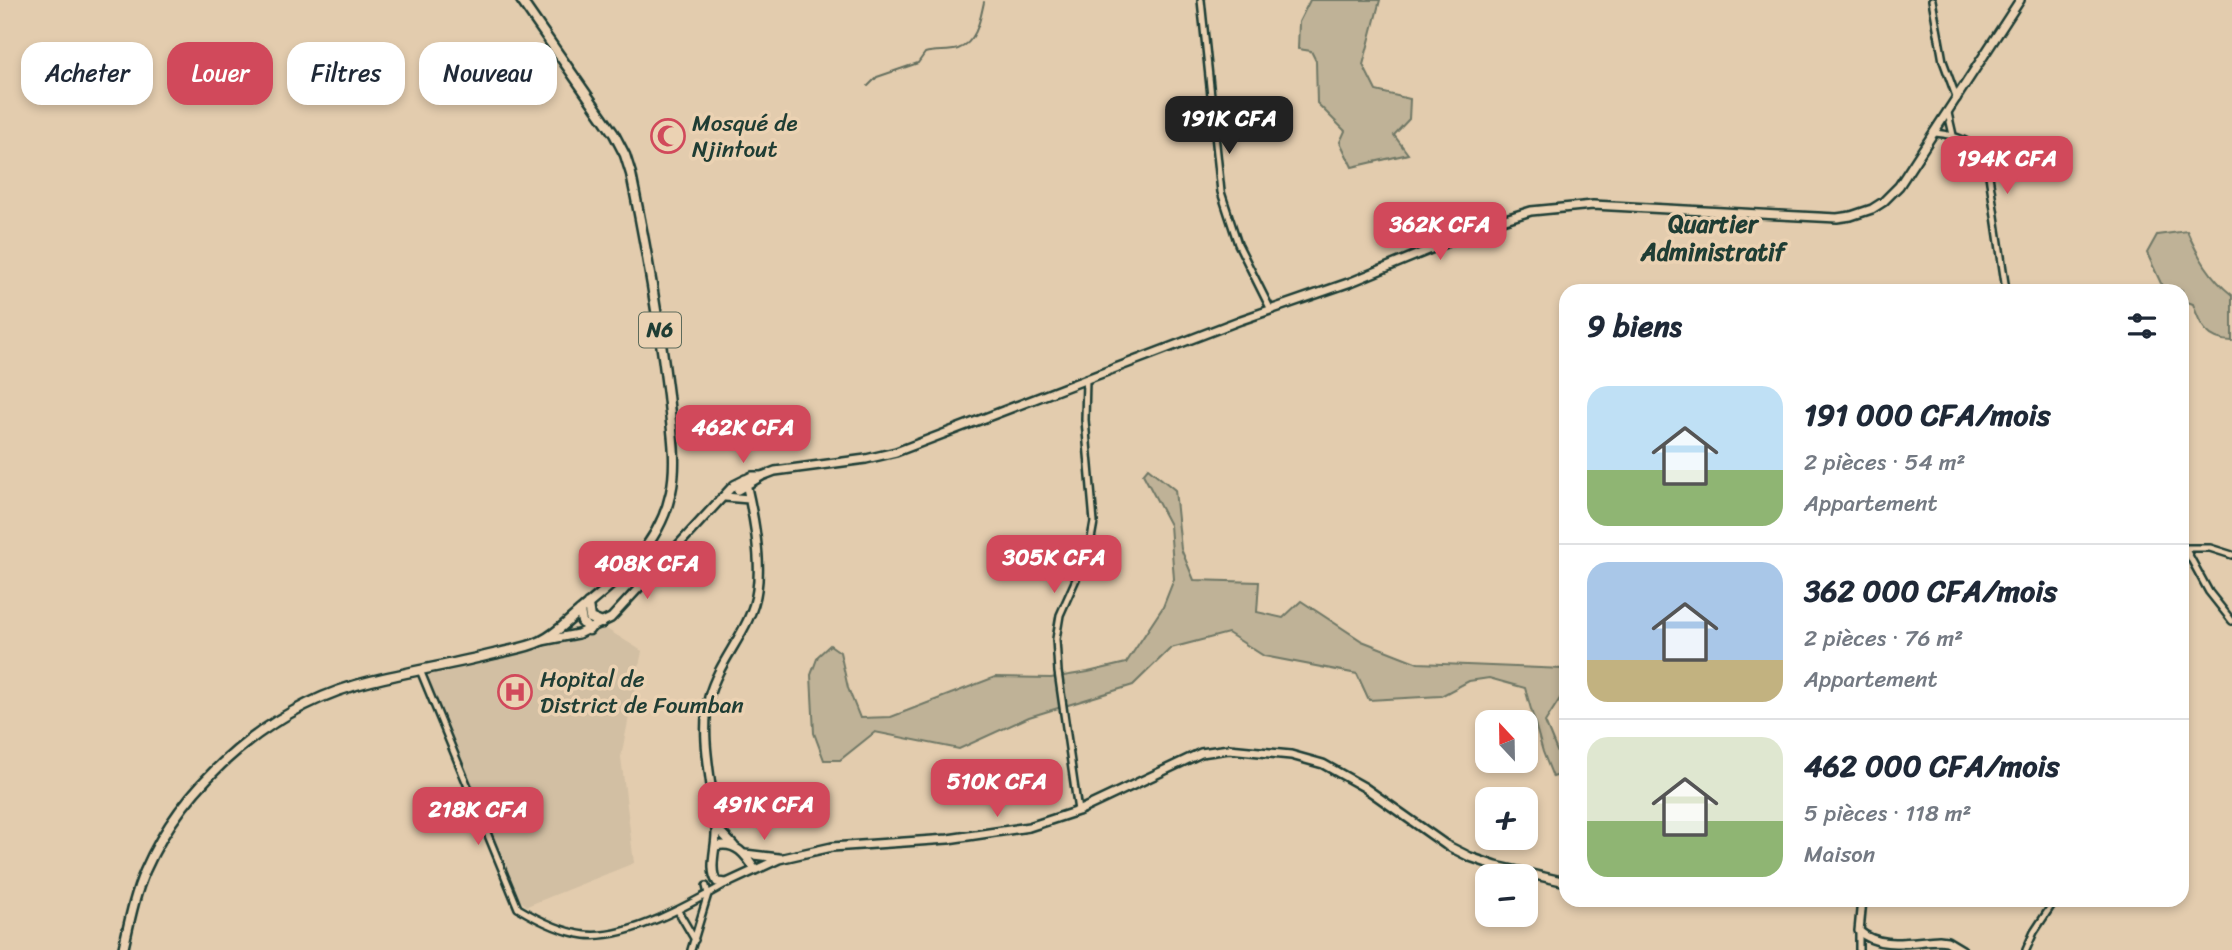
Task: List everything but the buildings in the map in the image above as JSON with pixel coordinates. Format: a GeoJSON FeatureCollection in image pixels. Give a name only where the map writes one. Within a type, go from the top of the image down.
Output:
{"type":"FeatureCollection","features":[{"type":"Feature","properties":{"kind":"highway","name":"N6"},"geometry":{"type":"LineString","coordinates":[[122,950],[139,887],[151,859],[181,812],[216,769],[261,732],[317,699],[358,684],[513,650],[541,641],[580,611],[636,560],[662,522],[674,473],[670,418],[656,300],[629,165],[601,114],[521,0]]}},
{"type":"Feature","properties":{"kind":"highway"},"geometry":{"type":"LineString","coordinates":[[588,604],[590,618],[601,624]]}},
{"type":"Feature","properties":{"kind":"highway"},"geometry":{"type":"LineString","coordinates":[[580,611],[582,622],[589,630]]}},
{"type":"Feature","properties":{"kind":"main road"},"geometry":{"type":"LineString","coordinates":[[541,641],[569,637],[601,624],[619,610],[721,499],[748,481],[787,469],[854,461],[895,452],[1361,278],[1513,216],[1548,208],[1593,205],[1657,206],[1823,217],[1862,214],[1892,194],[1935,134],[2020,0]]}},
{"type":"Feature","properties":{"kind":"main road"},"geometry":{"type":"LineString","coordinates":[[751,499],[760,477]]}},
{"type":"Feature","properties":{"kind":"main road"},"geometry":{"type":"LineString","coordinates":[[748,481],[758,573],[756,597],[713,687],[708,708],[709,780],[716,827],[712,872],[717,882],[727,883],[779,859],[839,846],[905,844],[1029,827],[1078,811],[1201,753],[1229,749],[1279,753],[1308,759],[1339,772],[1389,803],[1446,845],[1470,857],[1559,880]]}},
{"type":"Feature","properties":{"kind":"main road"},"geometry":{"type":"LineString","coordinates":[[721,499],[751,499]]}},
{"type":"Feature","properties":{"kind":"main road"},"geometry":{"type":"LineString","coordinates":[[716,827],[745,854],[755,870]]}},
{"type":"Feature","properties":{"kind":"main road"},"geometry":{"type":"LineString","coordinates":[[716,846],[734,846]]}},
{"type":"Feature","properties":{"kind":"main road"},"geometry":{"type":"LineString","coordinates":[[745,854],[779,859]]}},
{"type":"Feature","properties":{"kind":"main road"},"geometry":{"type":"LineString","coordinates":[[1862,907],[1859,931],[1877,942],[1939,940],[1962,950]]}},
{"type":"Feature","properties":{"kind":"street"},"geometry":{"type":"LineString","coordinates":[[1201,0],[1222,192],[1238,244],[1271,310]]}},
{"type":"Feature","properties":{"kind":"street"},"geometry":{"type":"LineString","coordinates":[[1932,0],[1943,61],[1957,99]]}},
{"type":"Feature","properties":{"kind":"street"},"geometry":{"type":"LineString","coordinates":[[1948,113],[1952,135]]}},
{"type":"Feature","properties":{"kind":"street"},"geometry":{"type":"LineString","coordinates":[[1935,134],[1952,135],[1969,142],[1987,162],[2005,284]]}},
{"type":"Feature","properties":{"kind":"street"},"geometry":{"type":"LineString","coordinates":[[1078,811],[1058,672],[1056,639],[1060,615],[1089,550],[1093,528],[1094,508],[1085,420],[1086,379]]}},
{"type":"Feature","properties":{"kind":"street"},"geometry":{"type":"LineString","coordinates":[[2189,547],[2210,548],[2232,555]]}},
{"type":"Feature","properties":{"kind":"street"},"geometry":{"type":"LineString","coordinates":[[2189,556],[2209,592],[2232,621]]}},
{"type":"Feature","properties":{"kind":"street"},"geometry":{"type":"LineString","coordinates":[[420,670],[507,886],[519,908],[573,932],[596,935],[648,922],[678,911],[727,883]]}},
{"type":"Feature","properties":{"kind":"street"},"geometry":{"type":"LineString","coordinates":[[701,898],[712,872]]}},
{"type":"Feature","properties":{"kind":"street"},"geometry":{"type":"LineString","coordinates":[[691,950],[708,894],[706,886]]}},
{"type":"Feature","properties":{"kind":"street"},"geometry":{"type":"LineString","coordinates":[[2026,950],[2050,907]]}},
{"type":"Feature","properties":{"kind":"street"},"geometry":{"type":"LineString","coordinates":[[678,911],[695,940]]}},
{"type":"Feature","properties":{"kind":"street"},"geometry":{"type":"LineString","coordinates":[[1859,931],[1859,950]]}},
{"type":"Feature","properties":{"kind":"shaded area"},"geometry":{"type":"Polygon","coordinates":[[[1310,0],[1380,0],[1363,65],[1376,91],[1410,99],[1409,119],[1394,135],[1408,154],[1352,167],[1340,142],[1345,131],[1317,103],[1316,61],[1311,51],[1298,49],[1299,22],[1310,0]]]}},
{"type":"Feature","properties":{"kind":"shaded area"},"geometry":{"type":"Polygon","coordinates":[[[2187,231],[2205,266],[2232,295],[2232,341],[2216,338],[2206,330],[2193,304],[2189,303],[2189,284],[2161,284],[2147,253],[2157,235],[2187,231]]]}},
{"type":"Feature","properties":{"kind":"shaded area"},"geometry":{"type":"Polygon","coordinates":[[[1148,468],[1175,490],[1181,549],[1194,580],[1259,582],[1257,612],[1283,618],[1301,601],[1362,641],[1418,663],[1559,669],[1559,700],[1545,722],[1559,756],[1559,775],[1553,777],[1543,752],[1538,734],[1538,710],[1531,710],[1525,688],[1489,678],[1469,681],[1441,696],[1369,700],[1357,674],[1264,656],[1228,633],[1171,648],[1133,685],[1029,717],[959,749],[875,732],[840,760],[824,760],[814,733],[811,675],[818,656],[830,645],[840,652],[848,688],[860,718],[891,717],[995,677],[1051,678],[1126,663],[1163,607],[1174,579],[1170,525],[1143,474],[1148,468]]]}},
{"type":"Feature","properties":{"kind":"shaded area"},"geometry":{"type":"Polygon","coordinates":[[[605,628],[642,651],[621,757],[634,863],[527,906],[515,896],[430,694],[427,680],[430,674],[576,640],[605,628]]]}},
{"type":"Feature","properties":{"kind":"waterway"},"geometry":{"type":"LineString","coordinates":[[868,86],[877,77],[918,63],[925,53],[954,50],[964,46],[977,30],[984,2]]}},
{"type":"Feature","properties":{"kind":"place","name":"Mosqué de Njintout"},"geometry":{"type":"Point","coordinates":[668,136]}},
{"type":"Feature","properties":{"kind":"place","name":"Hopital de District de Foumban"},"geometry":{"type":"Point","coordinates":[515,692]}},
{"type":"Feature","properties":{"kind":"district","name":"Quartier Administratif"},"geometry":{"type":"Point","coordinates":[1713,238]}}]}
